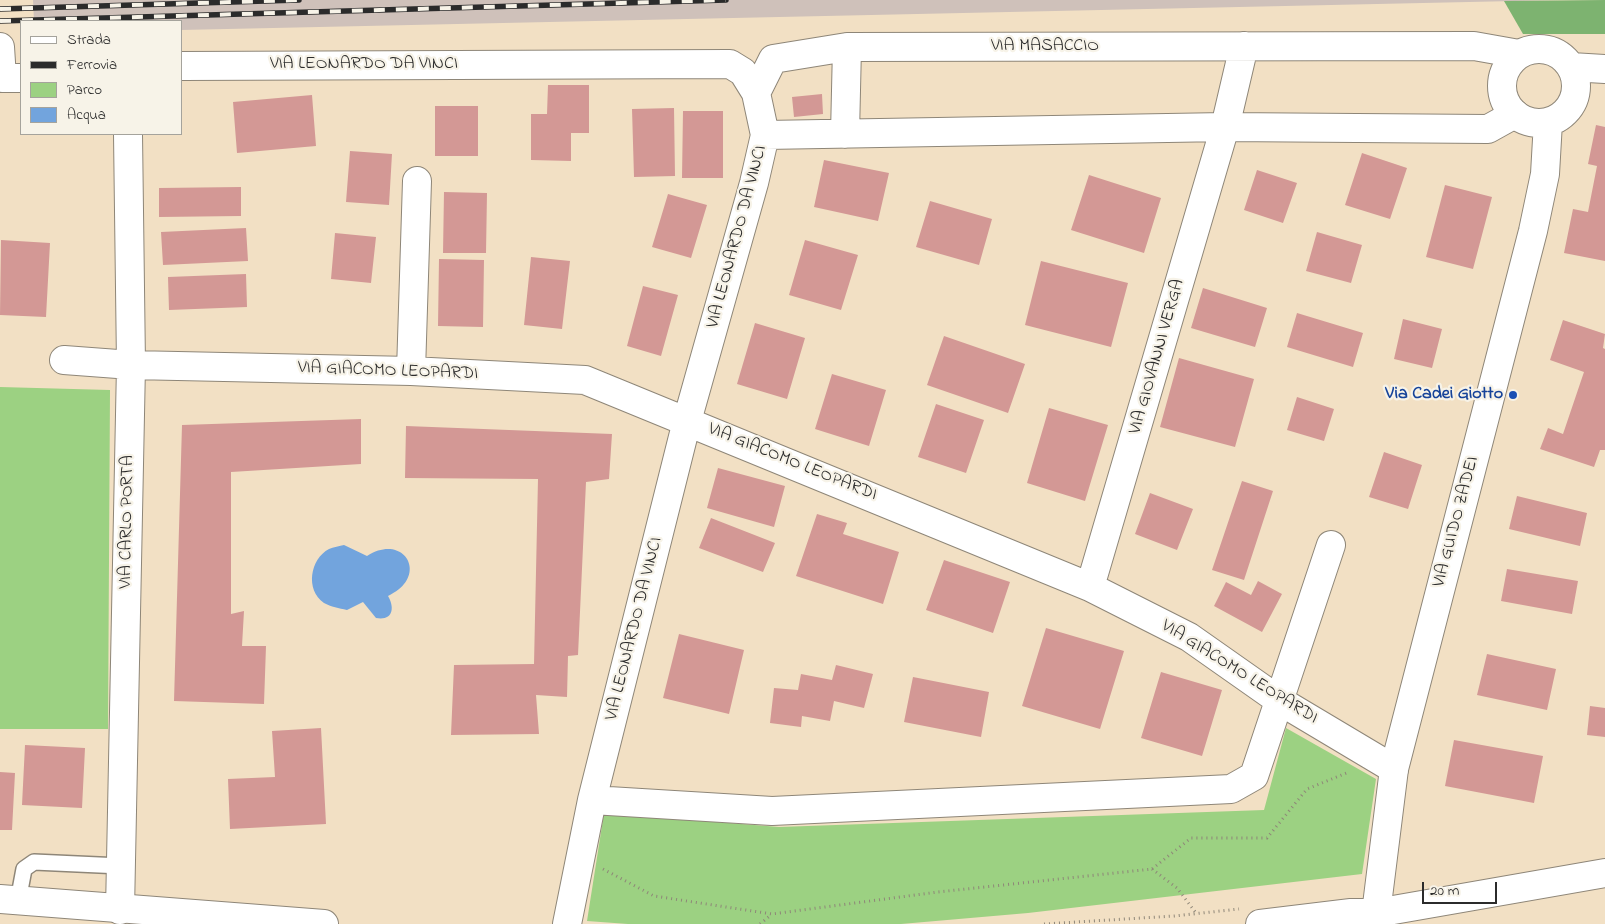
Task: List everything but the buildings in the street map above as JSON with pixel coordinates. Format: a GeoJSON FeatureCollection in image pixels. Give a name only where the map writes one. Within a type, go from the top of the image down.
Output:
{"type":"FeatureCollection","features":[{"type":"Feature","properties":{"kind":"street"},"geometry":{"type":"LineString","coordinates":[[1225,127],[1244,46]]}},
{"type":"Feature","properties":{"kind":"street","name":"VIA MASACCIO"},"geometry":{"type":"LineString","coordinates":[[756,93],[773,59],[847,47],[1474,46],[1519,54]]}},
{"type":"Feature","properties":{"kind":"street"},"geometry":{"type":"LineString","coordinates":[[0,47],[8,78]]}},
{"type":"Feature","properties":{"kind":"street"},"geometry":{"type":"LineString","coordinates":[[845,134],[847,47]]}},
{"type":"Feature","properties":{"kind":"street"},"geometry":{"type":"LineString","coordinates":[[1542,49],[1553,52],[1563,58],[1571,67],[1576,89],[1573,100],[1558,117],[1548,122],[1536,123],[1525,120],[1515,114],[1505,100],[1502,83],[1510,62],[1519,54],[1542,49]]}},
{"type":"Feature","properties":{"kind":"street","name":"VIA LEONARDO DA VINCI"},"geometry":{"type":"LineString","coordinates":[[182,66],[730,64],[743,72],[756,93],[765,135],[754,183],[687,420],[592,800],[567,924]]}},
{"type":"Feature","properties":{"kind":"street"},"geometry":{"type":"LineString","coordinates":[[1571,67],[1605,69]]}},
{"type":"Feature","properties":{"kind":"street"},"geometry":{"type":"LineString","coordinates":[[765,135],[1225,127],[1488,129],[1515,114]]}},
{"type":"Feature","properties":{"kind":"street","name":"VIA GUIDO ZADEI"},"geometry":{"type":"LineString","coordinates":[[1375,918],[1387,764],[1533,231],[1545,174],[1548,122]]}},
{"type":"Feature","properties":{"kind":"street","name":"VIA GIOVANNI VERGA"},"geometry":{"type":"LineString","coordinates":[[1090,587],[1225,127]]}},
{"type":"Feature","properties":{"kind":"street","name":"VIA CARLO PORTA"},"geometry":{"type":"LineString","coordinates":[[120,910],[131,365],[128,135]]}},
{"type":"Feature","properties":{"kind":"street"},"geometry":{"type":"LineString","coordinates":[[411,371],[416,181]]}},
{"type":"Feature","properties":{"kind":"street","name":"VIA GIACOMO LEOPARDI"},"geometry":{"type":"LineString","coordinates":[[64,360],[131,365],[411,371],[585,380],[687,420],[1090,587],[1189,637],[1280,701],[1387,764]]}},
{"type":"Feature","properties":{"kind":"street"},"geometry":{"type":"LineString","coordinates":[[592,800],[772,811],[1231,789],[1254,776],[1331,545]]}},
{"type":"Feature","properties":{"kind":"street"},"geometry":{"type":"LineString","coordinates":[[1252,916],[1351,913],[1375,918],[1605,873]]}},
{"type":"Feature","properties":{"kind":"street"},"geometry":{"type":"LineString","coordinates":[[9,900],[120,910],[324,924]]}},
{"type":"Feature","properties":{"kind":"lane"},"geometry":{"type":"LineString","coordinates":[[9,900],[24,869],[34,862],[121,866]]}},
{"type":"Feature","properties":{"kind":"path"},"geometry":{"type":"LineString","coordinates":[[580,856],[654,896],[772,914],[938,892],[1152,869],[1191,838],[1267,838],[1307,789],[1387,764]]}},
{"type":"Feature","properties":{"kind":"path"},"geometry":{"type":"LineString","coordinates":[[1152,869],[1177,888],[1197,914]]}},
{"type":"Feature","properties":{"kind":"path"},"geometry":{"type":"LineString","coordinates":[[760,924],[772,914]]}},
{"type":"Feature","properties":{"kind":"path"},"geometry":{"type":"LineString","coordinates":[[1044,924],[1197,914],[1252,916]]}},
{"type":"Feature","properties":{"kind":"shaded area"},"geometry":{"type":"Polygon","coordinates":[[[33,0],[1561,0],[182,30],[182,20],[34,20],[33,0]]]}},
{"type":"Feature","properties":{"kind":"green space"},"geometry":{"type":"Polygon","coordinates":[[[1605,0],[1605,34],[1523,34],[1504,1],[1605,0]]]}},
{"type":"Feature","properties":{"kind":"green space"},"geometry":{"type":"Polygon","coordinates":[[[0,387],[110,390],[108,729],[0,729],[0,387]]]}},
{"type":"Feature","properties":{"kind":"green space"},"geometry":{"type":"Polygon","coordinates":[[[1286,728],[1376,779],[1362,874],[1028,913],[901,924],[628,924],[587,921],[604,813],[779,827],[1264,810],[1286,728]]]}},
{"type":"Feature","properties":{"kind":"water"},"geometry":{"type":"Polygon","coordinates":[[[344,545],[367,556],[381,550],[392,549],[401,553],[408,560],[410,569],[408,578],[401,588],[388,596],[392,609],[386,618],[376,618],[363,602],[347,610],[324,603],[318,597],[312,583],[314,567],[329,549],[344,545]]]}},
{"type":"Feature","properties":{"kind":"railway"},"geometry":{"type":"LineString","coordinates":[[0,9],[299,0]]}},
{"type":"Feature","properties":{"kind":"railway"},"geometry":{"type":"LineString","coordinates":[[35,20],[726,0]]}},
{"type":"Feature","properties":{"kind":"railway"},"geometry":{"type":"LineString","coordinates":[[0,21],[20,20]]}},
{"type":"Feature","properties":{"kind":"place","name":"Via Cadei Giotto"},"geometry":{"type":"Point","coordinates":[1513,395]}}]}
